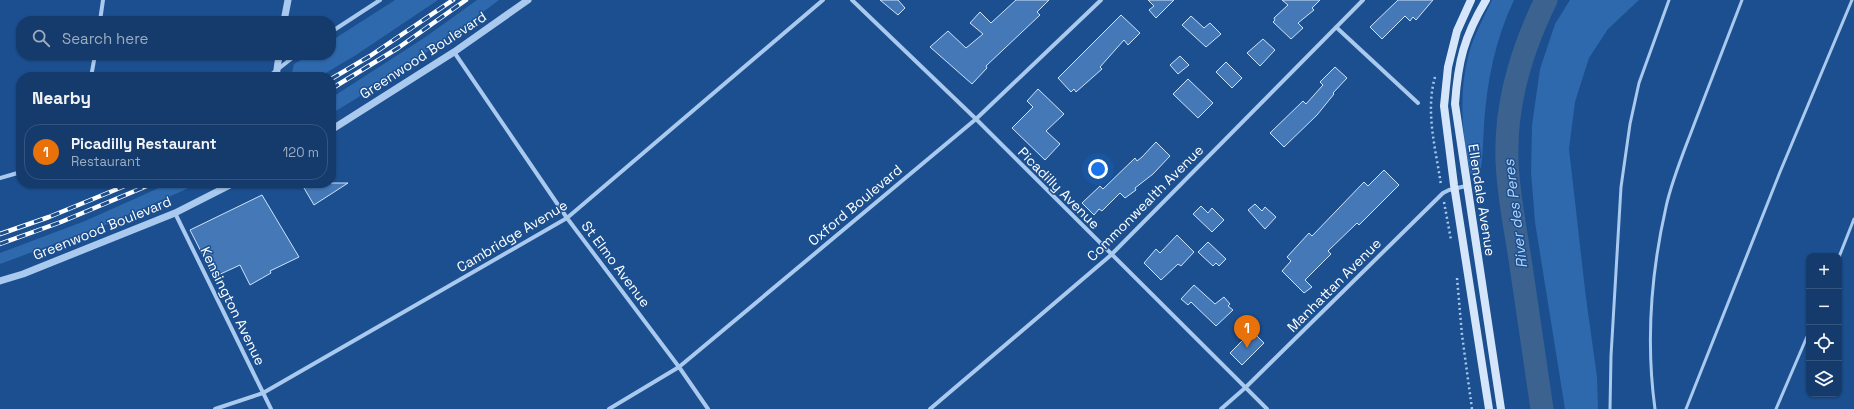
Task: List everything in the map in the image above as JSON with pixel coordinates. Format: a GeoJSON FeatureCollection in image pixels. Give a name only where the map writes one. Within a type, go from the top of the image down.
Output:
{"type":"FeatureCollection","features":[{"type":"Feature","properties":{"kind":"main road","name":"Ellendale Avenue"},"geometry":{"type":"LineString","coordinates":[[1471,0],[1457,31],[1444,86],[1444,106],[1446,131],[1489,409]]}},
{"type":"Feature","properties":{"kind":"main road","name":"Ellendale Avenue"},"geometry":{"type":"LineString","coordinates":[[1486,0],[1474,21],[1460,59],[1455,104],[1466,186],[1501,409]]}},
{"type":"Feature","properties":{"kind":"street"},"geometry":{"type":"LineString","coordinates":[[101,16],[103,0]]}},
{"type":"Feature","properties":{"kind":"street"},"geometry":{"type":"LineString","coordinates":[[285,16],[288,0]]}},
{"type":"Feature","properties":{"kind":"street","name":"Greenwood Boulevard"},"geometry":{"type":"LineString","coordinates":[[336,127],[454,52],[528,0]]}},
{"type":"Feature","properties":{"kind":"street","name":"Cambridge Avenue"},"geometry":{"type":"LineString","coordinates":[[215,409],[263,393],[568,218],[823,0]]}},
{"type":"Feature","properties":{"kind":"street","name":"Picadilly Avenue"},"geometry":{"type":"LineString","coordinates":[[852,0],[976,119],[1110,255],[1267,409]]}},
{"type":"Feature","properties":{"kind":"street","name":"Oxford Boulevard"},"geometry":{"type":"LineString","coordinates":[[609,409],[679,367],[976,119],[1101,0]]}},
{"type":"Feature","properties":{"kind":"street","name":"Commonwealth Avenue"},"geometry":{"type":"LineString","coordinates":[[930,409],[1110,255],[1363,0]]}},
{"type":"Feature","properties":{"kind":"street"},"geometry":{"type":"LineString","coordinates":[[336,29],[379,1]]}},
{"type":"Feature","properties":{"kind":"street"},"geometry":{"type":"LineString","coordinates":[[1336,27],[1418,103]]}},
{"type":"Feature","properties":{"kind":"street","name":"St Elmo Avenue"},"geometry":{"type":"LineString","coordinates":[[454,52],[568,218],[679,367],[708,409]]}},
{"type":"Feature","properties":{"kind":"street"},"geometry":{"type":"LineString","coordinates":[[92,72],[94,60]]}},
{"type":"Feature","properties":{"kind":"street"},"geometry":{"type":"LineString","coordinates":[[277,72],[278,60]]}},
{"type":"Feature","properties":{"kind":"street"},"geometry":{"type":"LineString","coordinates":[[279,72],[291,60]]}},
{"type":"Feature","properties":{"kind":"street"},"geometry":{"type":"LineString","coordinates":[[0,178],[16,173]]}},
{"type":"Feature","properties":{"kind":"street","name":"Manhattan Avenue"},"geometry":{"type":"LineString","coordinates":[[1221,409],[1245,388],[1443,193],[1455,188],[1466,186]]}},
{"type":"Feature","properties":{"kind":"street","name":"Greenwood Boulevard"},"geometry":{"type":"LineString","coordinates":[[0,281],[23,274],[175,213],[224,188]]}},
{"type":"Feature","properties":{"kind":"street","name":"Kensington Avenue"},"geometry":{"type":"LineString","coordinates":[[175,213],[271,409]]}},
{"type":"Feature","properties":{"kind":"lane"},"geometry":{"type":"LineString","coordinates":[[1610,409],[1611,356],[1621,188],[1630,124],[1639,83],[1669,0]]}},
{"type":"Feature","properties":{"kind":"lane"},"geometry":{"type":"LineString","coordinates":[[1655,409],[1650,334],[1658,255],[1666,206],[1686,144],[1742,0]]}},
{"type":"Feature","properties":{"kind":"lane"},"geometry":{"type":"LineString","coordinates":[[1686,409],[1852,0]]}},
{"type":"Feature","properties":{"kind":"lane"},"geometry":{"type":"LineString","coordinates":[[1841,253],[1854,219]]}},
{"type":"Feature","properties":{"kind":"lane"},"geometry":{"type":"LineString","coordinates":[[1776,409],[1806,339]]}},
{"type":"Feature","properties":{"kind":"path"},"geometry":{"type":"LineString","coordinates":[[1426,107],[1431,108]]}},
{"type":"Feature","properties":{"kind":"shaded area"},"geometry":{"type":"Polygon","coordinates":[[[395,0],[438,0],[356,55],[327,72],[292,72],[294,64],[301,60],[336,60],[336,38],[395,0]]]}},
{"type":"Feature","properties":{"kind":"shaded area"},"geometry":{"type":"Polygon","coordinates":[[[477,0],[499,0],[416,59],[336,111],[336,95],[424,38],[477,0]]]}},
{"type":"Feature","properties":{"kind":"shaded area"},"geometry":{"type":"Polygon","coordinates":[[[1492,0],[1514,0],[1507,15],[1493,61],[1485,109],[1481,168],[1471,175],[1465,145],[1462,114],[1463,84],[1471,46],[1492,0]]]}},
{"type":"Feature","properties":{"kind":"shaded area"},"geometry":{"type":"Polygon","coordinates":[[[1570,0],[1639,0],[1608,29],[1589,58],[1575,102],[1569,149],[1586,298],[1597,377],[1598,409],[1565,409],[1535,222],[1531,172],[1532,125],[1540,69],[1555,24],[1570,0]]]}},
{"type":"Feature","properties":{"kind":"shaded area"},"geometry":{"type":"Polygon","coordinates":[[[159,188],[189,188],[108,224],[0,264],[0,253],[85,221],[159,188]]]}},
{"type":"Feature","properties":{"kind":"building"},"geometry":{"type":"Polygon","coordinates":[[[880,0],[898,0],[905,8],[898,15],[880,0]]]}},
{"type":"Feature","properties":{"kind":"building"},"geometry":{"type":"Polygon","coordinates":[[[1016,0],[1049,0],[1037,12],[1040,15],[986,66],[987,68],[972,84],[930,47],[948,31],[966,48],[983,34],[970,23],[980,12],[991,23],[1016,0]]]}},
{"type":"Feature","properties":{"kind":"building"},"geometry":{"type":"Polygon","coordinates":[[[1148,0],[1174,0],[1156,18],[1149,10],[1154,6],[1148,0]]]}},
{"type":"Feature","properties":{"kind":"building"},"geometry":{"type":"Polygon","coordinates":[[[1282,0],[1320,0],[1312,8],[1314,10],[1298,23],[1303,28],[1291,39],[1273,22],[1275,20],[1274,18],[1288,5],[1282,0]]]}},
{"type":"Feature","properties":{"kind":"building"},"geometry":{"type":"Polygon","coordinates":[[[1398,0],[1433,0],[1416,20],[1413,17],[1410,21],[1405,16],[1382,39],[1370,27],[1398,0]]]}},
{"type":"Feature","properties":{"kind":"building"},"geometry":{"type":"Polygon","coordinates":[[[1121,15],[1140,33],[1128,45],[1124,40],[1100,67],[1102,69],[1076,92],[1074,89],[1071,92],[1058,78],[1121,15]]]}},
{"type":"Feature","properties":{"kind":"building"},"geometry":{"type":"Polygon","coordinates":[[[1191,16],[1204,28],[1210,23],[1221,34],[1206,47],[1182,25],[1191,16]]]}},
{"type":"Feature","properties":{"kind":"building"},"geometry":{"type":"Polygon","coordinates":[[[1263,39],[1275,50],[1260,66],[1247,53],[1263,39]]]}},
{"type":"Feature","properties":{"kind":"building"},"geometry":{"type":"Polygon","coordinates":[[[1180,56],[1189,65],[1178,74],[1170,65],[1180,56]]]}},
{"type":"Feature","properties":{"kind":"building"},"geometry":{"type":"Polygon","coordinates":[[[1226,62],[1242,78],[1232,88],[1216,72],[1226,62]]]}},
{"type":"Feature","properties":{"kind":"building"},"geometry":{"type":"Polygon","coordinates":[[[1335,67],[1347,78],[1333,93],[1334,94],[1317,115],[1284,147],[1270,133],[1303,101],[1306,104],[1323,85],[1320,82],[1335,67]]]}},
{"type":"Feature","properties":{"kind":"building"},"geometry":{"type":"Polygon","coordinates":[[[1188,79],[1213,103],[1198,118],[1173,94],[1188,79]]]}},
{"type":"Feature","properties":{"kind":"building"},"geometry":{"type":"Polygon","coordinates":[[[1038,89],[1064,114],[1046,131],[1060,144],[1045,160],[1012,128],[1033,107],[1027,101],[1038,89]]]}},
{"type":"Feature","properties":{"kind":"building"},"geometry":{"type":"Polygon","coordinates":[[[1156,142],[1170,156],[1153,174],[1135,188],[1136,190],[1125,198],[1120,193],[1102,211],[1099,209],[1094,215],[1082,203],[1100,186],[1103,189],[1135,158],[1137,161],[1142,157],[1156,142]]]}},
{"type":"Feature","properties":{"kind":"building"},"geometry":{"type":"Polygon","coordinates":[[[1384,170],[1399,185],[1359,225],[1357,223],[1328,251],[1331,254],[1305,280],[1312,287],[1304,293],[1282,271],[1291,261],[1287,257],[1309,233],[1312,236],[1364,182],[1368,186],[1384,170]]]}},
{"type":"Feature","properties":{"kind":"building"},"geometry":{"type":"Polygon","coordinates":[[[336,183],[348,183],[314,205],[304,188],[336,188],[336,183]]]}},
{"type":"Feature","properties":{"kind":"building"},"geometry":{"type":"Polygon","coordinates":[[[262,195],[299,257],[270,271],[271,273],[250,285],[240,265],[214,277],[190,230],[262,195]]]}},
{"type":"Feature","properties":{"kind":"building"},"geometry":{"type":"Polygon","coordinates":[[[1255,204],[1262,211],[1265,207],[1276,217],[1265,229],[1248,210],[1255,204]]]}},
{"type":"Feature","properties":{"kind":"building"},"geometry":{"type":"Polygon","coordinates":[[[1201,206],[1208,213],[1212,208],[1224,220],[1212,232],[1193,214],[1201,206]]]}},
{"type":"Feature","properties":{"kind":"building"},"geometry":{"type":"Polygon","coordinates":[[[1177,235],[1194,252],[1181,266],[1178,264],[1161,280],[1144,263],[1156,249],[1160,253],[1177,235]]]}},
{"type":"Feature","properties":{"kind":"building"},"geometry":{"type":"Polygon","coordinates":[[[1208,242],[1226,259],[1219,266],[1216,263],[1213,266],[1198,252],[1208,242]]]}},
{"type":"Feature","properties":{"kind":"building"},"geometry":{"type":"Polygon","coordinates":[[[1194,285],[1215,304],[1224,297],[1230,304],[1228,306],[1233,310],[1216,326],[1191,302],[1188,305],[1181,299],[1194,285]]]}},
{"type":"Feature","properties":{"kind":"building"},"geometry":{"type":"Polygon","coordinates":[[[1252,331],[1264,343],[1242,365],[1230,353],[1252,331]]]}},
{"type":"Feature","properties":{"kind":"waterway","name":"River des Peres"},"geometry":{"type":"LineString","coordinates":[[1542,409],[1510,198],[1507,139],[1512,98],[1517,78],[1537,19],[1546,0]]}},
{"type":"Feature","properties":{"kind":"railway"},"geometry":{"type":"LineString","coordinates":[[336,76],[370,56],[453,0]]}},
{"type":"Feature","properties":{"kind":"railway"},"geometry":{"type":"LineString","coordinates":[[336,86],[398,48],[466,0]]}},
{"type":"Feature","properties":{"kind":"railway"},"geometry":{"type":"LineString","coordinates":[[0,234],[49,217],[120,188]]}},
{"type":"Feature","properties":{"kind":"railway"},"geometry":{"type":"LineString","coordinates":[[0,244],[61,222],[142,188]]}},
{"type":"Feature","properties":{"kind":"place","name":"Picadilly Restaurant"},"geometry":{"type":"Point","coordinates":[1247,348]}}]}
